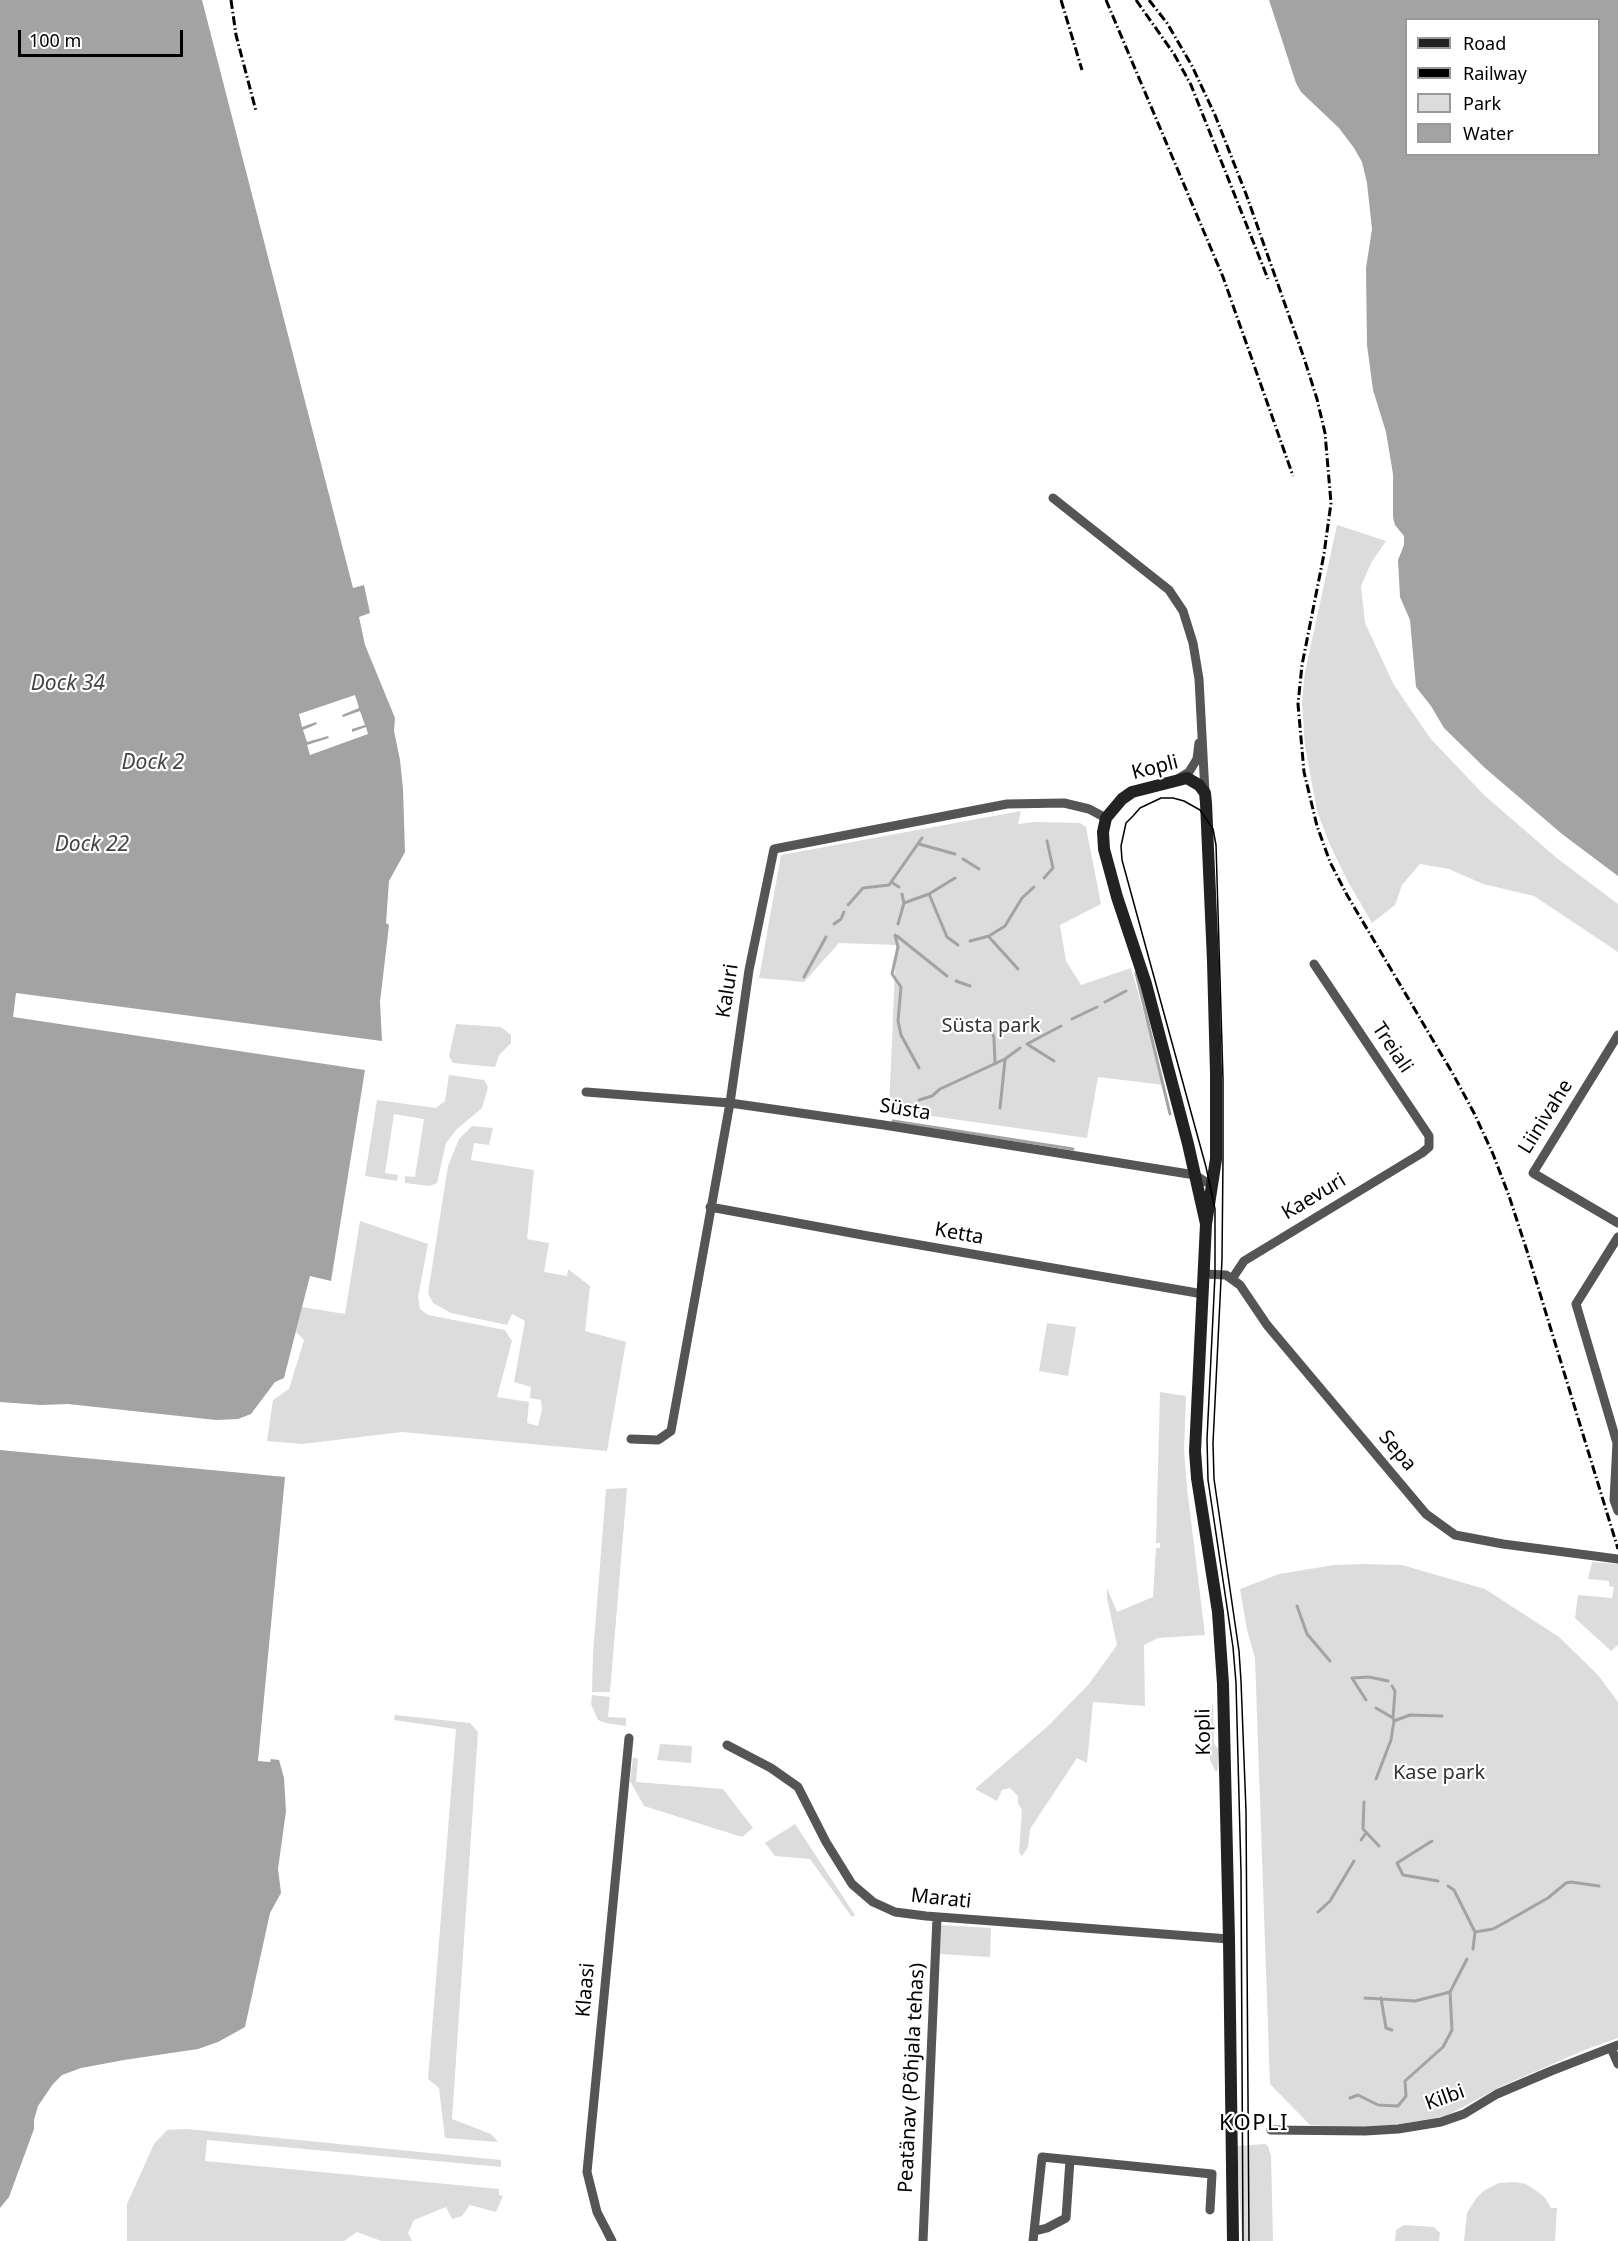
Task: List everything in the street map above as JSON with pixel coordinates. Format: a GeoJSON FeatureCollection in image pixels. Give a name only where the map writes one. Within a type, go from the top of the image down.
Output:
{"type":"FeatureCollection","features":[{"type":"Feature","properties":{"kind":"street"},"geometry":{"type":"LineString","coordinates":[[1053,498],[1169,590],[1183,611],[1195,652],[1199,679],[1205,793]]}},
{"type":"Feature","properties":{"kind":"street"},"geometry":{"type":"LineString","coordinates":[[1176,780],[1189,772],[1197,759],[1202,722]]}},
{"type":"Feature","properties":{"kind":"street","name":"Kopli"},"geometry":{"type":"LineString","coordinates":[[1206,1224],[1146,984],[1117,897],[1104,849],[1103,832],[1106,818],[1122,799],[1132,792],[1187,778],[1194,781],[1205,793],[1216,1073],[1216,1159],[1206,1224],[1195,1451],[1218,1612],[1223,1683],[1233,2241]]}},
{"type":"Feature","properties":{"kind":"street","name":"Kaluri"},"geometry":{"type":"LineString","coordinates":[[631,1439],[658,1440],[671,1431],[730,1103],[749,970],[774,849],[1007,804],[1064,803],[1089,809],[1106,818]]}},
{"type":"Feature","properties":{"kind":"street","name":"Treiali"},"geometry":{"type":"LineString","coordinates":[[1314,964],[1429,1136],[1429,1147],[1422,1153]]}},
{"type":"Feature","properties":{"kind":"street","name":"Liinivahe"},"geometry":{"type":"LineString","coordinates":[[1618,1035],[1533,1173],[1618,1223]]}},
{"type":"Feature","properties":{"kind":"street","name":"Süsta"},"geometry":{"type":"LineString","coordinates":[[586,1092],[730,1103],[884,1125],[1195,1175],[1206,1182],[1213,1180]]}},
{"type":"Feature","properties":{"kind":"street","name":"Kaevuri"},"geometry":{"type":"LineString","coordinates":[[1232,1279],[1244,1261],[1422,1153]]}},
{"type":"Feature","properties":{"kind":"street","name":"Ketta"},"geometry":{"type":"LineString","coordinates":[[710,1207],[1203,1294]]}},
{"type":"Feature","properties":{"kind":"street"},"geometry":{"type":"LineString","coordinates":[[1618,1238],[1576,1304],[1617,1443],[1614,1500],[1618,1511]]}},
{"type":"Feature","properties":{"kind":"street"},"geometry":{"type":"LineString","coordinates":[[1204,1274],[1226,1275],[1232,1279]]}},
{"type":"Feature","properties":{"kind":"street","name":"Sepa"},"geometry":{"type":"LineString","coordinates":[[1232,1279],[1240,1285],[1267,1325],[1303,1369],[1426,1514],[1455,1535],[1503,1544],[1618,1559]]}},
{"type":"Feature","properties":{"kind":"street","name":"Klaasi"},"geometry":{"type":"LineString","coordinates":[[612,2241],[597,2212],[587,2172],[629,1738]]}},
{"type":"Feature","properties":{"kind":"street","name":"Marati"},"geometry":{"type":"LineString","coordinates":[[727,1745],[771,1768],[798,1787],[825,1842],[852,1884],[873,1902],[895,1912],[1229,1939]]}},
{"type":"Feature","properties":{"kind":"street","name":"Peatänav (Põhjala tehas)"},"geometry":{"type":"LineString","coordinates":[[923,2241],[937,1917]]}},
{"type":"Feature","properties":{"kind":"street"},"geometry":{"type":"LineString","coordinates":[[1614,2046],[1618,2064]]}},
{"type":"Feature","properties":{"kind":"street","name":"Kilbi"},"geometry":{"type":"LineString","coordinates":[[1271,2130],[1365,2131],[1398,2129],[1441,2122],[1464,2114],[1497,2094],[1540,2075],[1614,2046]]}},
{"type":"Feature","properties":{"kind":"street"},"geometry":{"type":"LineString","coordinates":[[1033,2241],[1042,2157],[1212,2174],[1210,2210]]}},
{"type":"Feature","properties":{"kind":"street"},"geometry":{"type":"LineString","coordinates":[[1035,2231],[1047,2228],[1066,2218],[1070,2160]]}},
{"type":"Feature","properties":{"kind":"green space"},"geometry":{"type":"Polygon","coordinates":[[[1337,525],[1386,541],[1371,563],[1361,586],[1365,623],[1394,685],[1430,738],[1485,796],[1558,859],[1618,904],[1618,952],[1534,896],[1483,884],[1449,869],[1420,864],[1402,885],[1395,905],[1372,923],[1347,880],[1317,811],[1305,746],[1302,702],[1305,672],[1337,525]]]}},
{"type":"Feature","properties":{"kind":"green space","name":"Süsta park"},"geometry":{"type":"Polygon","coordinates":[[[1021,811],[1018,824],[1080,823],[1086,827],[1101,904],[1060,925],[1066,961],[1081,985],[1131,968],[1164,1085],[1098,1077],[1087,1138],[889,1110],[896,945],[839,943],[804,982],[759,978],[781,855],[1021,811]]]}},
{"type":"Feature","properties":{"kind":"green space"},"geometry":{"type":"Polygon","coordinates":[[[456,1024],[501,1027],[511,1035],[511,1043],[499,1055],[495,1067],[453,1063],[449,1056],[456,1024]]]}},
{"type":"Feature","properties":{"kind":"green space"},"geometry":{"type":"Polygon","coordinates":[[[449,1075],[484,1080],[488,1087],[482,1108],[457,1129],[446,1143],[437,1183],[430,1186],[405,1183],[405,1176],[415,1177],[424,1119],[394,1114],[385,1173],[398,1175],[397,1181],[365,1176],[377,1100],[436,1108],[445,1101],[449,1075]]]}},
{"type":"Feature","properties":{"kind":"green space"},"geometry":{"type":"Polygon","coordinates":[[[472,1126],[493,1128],[489,1145],[474,1143],[471,1160],[534,1170],[527,1239],[549,1243],[544,1272],[567,1276],[568,1269],[590,1286],[585,1331],[626,1342],[607,1451],[402,1432],[302,1444],[267,1441],[273,1400],[289,1389],[304,1340],[296,1332],[302,1307],[345,1314],[360,1221],[428,1244],[418,1297],[420,1309],[428,1315],[505,1330],[512,1341],[497,1397],[529,1402],[527,1423],[538,1426],[542,1410],[541,1400],[530,1398],[531,1387],[514,1382],[525,1321],[512,1314],[507,1325],[451,1313],[433,1303],[428,1293],[448,1166],[459,1139],[472,1126]]]}},
{"type":"Feature","properties":{"kind":"green space"},"geometry":{"type":"Polygon","coordinates":[[[1047,1323],[1076,1327],[1068,1376],[1039,1371],[1047,1323]]]}},
{"type":"Feature","properties":{"kind":"green space"},"geometry":{"type":"Polygon","coordinates":[[[1160,1392],[1186,1396],[1184,1450],[1187,1488],[1205,1635],[1158,1638],[1144,1645],[1145,1706],[1093,1702],[1087,1763],[1077,1758],[1030,1829],[1028,1847],[1022,1856],[1019,1852],[1022,1810],[1018,1803],[1018,1796],[1010,1788],[1002,1790],[997,1801],[975,1789],[1048,1726],[1089,1684],[1117,1645],[1107,1588],[1117,1612],[1153,1597],[1156,1548],[1160,1548],[1160,1543],[1156,1543],[1160,1392]]]}},
{"type":"Feature","properties":{"kind":"green space"},"geometry":{"type":"Polygon","coordinates":[[[627,1488],[610,1692],[592,1692],[606,1489],[627,1488]]]}},
{"type":"Feature","properties":{"kind":"green space"},"geometry":{"type":"Polygon","coordinates":[[[1592,1562],[1618,1564],[1618,1645],[1611,1651],[1575,1618],[1578,1595],[1612,1598],[1614,1587],[1609,1586],[1609,1581],[1588,1579],[1592,1562]]]}},
{"type":"Feature","properties":{"kind":"green space","name":"Kase park"},"geometry":{"type":"Polygon","coordinates":[[[1334,1565],[1402,1565],[1485,1589],[1559,1637],[1598,1675],[1618,1702],[1618,2038],[1502,2086],[1446,2116],[1371,2129],[1310,2125],[1270,2084],[1255,1658],[1247,1630],[1240,1589],[1279,1574],[1334,1565]]]}},
{"type":"Feature","properties":{"kind":"green space"},"geometry":{"type":"Polygon","coordinates":[[[592,1695],[610,1697],[608,1717],[626,1718],[626,1726],[598,1720],[591,1704],[592,1695]]]}},
{"type":"Feature","properties":{"kind":"green space"},"geometry":{"type":"Polygon","coordinates":[[[1213,1702],[1214,1744],[1219,1749],[1216,1772],[1210,1760],[1209,1719],[1213,1702]]]}},
{"type":"Feature","properties":{"kind":"green space"},"geometry":{"type":"Polygon","coordinates":[[[395,1715],[470,1723],[478,1732],[452,2119],[491,2134],[498,2142],[445,2138],[439,2088],[428,2079],[456,1729],[394,1720],[395,1715]]]}},
{"type":"Feature","properties":{"kind":"green space"},"geometry":{"type":"Polygon","coordinates":[[[660,1744],[692,1746],[691,1763],[657,1760],[660,1744]]]}},
{"type":"Feature","properties":{"kind":"green space"},"geometry":{"type":"Polygon","coordinates":[[[633,1757],[638,1759],[636,1782],[723,1789],[753,1828],[742,1837],[644,1806],[630,1781],[633,1757]]]}},
{"type":"Feature","properties":{"kind":"green space"},"geometry":{"type":"Polygon","coordinates":[[[795,1824],[855,1915],[852,1917],[810,1859],[775,1856],[765,1843],[795,1824]]]}},
{"type":"Feature","properties":{"kind":"green space"},"geometry":{"type":"Polygon","coordinates":[[[941,1925],[991,1928],[990,1957],[940,1954],[941,1925]]]}},
{"type":"Feature","properties":{"kind":"green space"},"geometry":{"type":"Polygon","coordinates":[[[187,2129],[501,2160],[501,2167],[207,2140],[205,2161],[499,2189],[499,2195],[503,2196],[496,2212],[470,2205],[462,2216],[452,2219],[446,2207],[414,2220],[408,2233],[412,2241],[381,2241],[357,2232],[344,2241],[127,2241],[127,2204],[154,2144],[167,2130],[187,2129]]]}},
{"type":"Feature","properties":{"kind":"green space"},"geometry":{"type":"Polygon","coordinates":[[[1265,2144],[1271,2156],[1273,2241],[1242,2241],[1237,2146],[1265,2144]]]}},
{"type":"Feature","properties":{"kind":"green space"},"geometry":{"type":"Polygon","coordinates":[[[1499,2183],[1526,2184],[1545,2198],[1551,2208],[1557,2208],[1555,2241],[1464,2241],[1467,2213],[1477,2197],[1499,2183]]]}},
{"type":"Feature","properties":{"kind":"green space"},"geometry":{"type":"Polygon","coordinates":[[[1404,2225],[1434,2227],[1440,2233],[1439,2241],[1395,2241],[1396,2230],[1404,2225]]]}},
{"type":"Feature","properties":{"kind":"water"},"geometry":{"type":"Polygon","coordinates":[[[0,0],[202,0],[353,588],[364,585],[370,613],[359,617],[365,645],[395,718],[394,731],[403,789],[405,852],[389,881],[386,923],[389,925],[380,1002],[382,1041],[16,993],[13,1017],[365,1070],[331,1281],[310,1276],[284,1378],[275,1382],[251,1414],[238,1419],[216,1420],[68,1404],[0,1402],[0,0]]]}},
{"type":"Feature","properties":{"kind":"water"},"geometry":{"type":"Polygon","coordinates":[[[1269,0],[1618,0],[1618,876],[1562,834],[1485,768],[1444,728],[1416,687],[1410,620],[1400,597],[1398,560],[1404,545],[1404,536],[1395,525],[1393,517],[1393,474],[1386,432],[1373,390],[1367,345],[1366,268],[1372,229],[1367,183],[1362,162],[1354,148],[1339,128],[1301,92],[1269,0]]]}},
{"type":"Feature","properties":{"kind":"water"},"geometry":{"type":"Polygon","coordinates":[[[0,1450],[285,1477],[258,1761],[279,1760],[284,1778],[286,1811],[278,1869],[281,1893],[270,1913],[245,2027],[218,2042],[198,2049],[81,2068],[62,2075],[38,2106],[34,2129],[9,2197],[0,2208],[0,1450]]]}},
{"type":"Feature","properties":{"kind":"pier"},"geometry":{"type":"Polygon","coordinates":[[[355,695],[359,708],[342,715],[343,717],[360,711],[365,725],[352,729],[352,732],[366,727],[368,734],[310,755],[307,745],[329,738],[328,736],[307,742],[303,730],[317,724],[316,722],[302,727],[299,714],[355,695]]]}},
{"type":"Feature","properties":{"kind":"waterway"},"geometry":{"type":"LineString","coordinates":[[848,905],[863,888],[889,885],[922,838]]}},
{"type":"Feature","properties":{"kind":"waterway"},"geometry":{"type":"LineString","coordinates":[[1044,878],[1053,868],[1047,841]]}},
{"type":"Feature","properties":{"kind":"waterway"},"geometry":{"type":"LineString","coordinates":[[919,844],[955,854]]}},
{"type":"Feature","properties":{"kind":"waterway"},"geometry":{"type":"LineString","coordinates":[[963,859],[979,869]]}},
{"type":"Feature","properties":{"kind":"waterway"},"geometry":{"type":"LineString","coordinates":[[904,903],[929,894],[955,878]]}},
{"type":"Feature","properties":{"kind":"waterway"},"geometry":{"type":"LineString","coordinates":[[891,882],[899,887]]}},
{"type":"Feature","properties":{"kind":"waterway"},"geometry":{"type":"LineString","coordinates":[[970,941],[989,936],[1005,926],[1022,898],[1034,887]]}},
{"type":"Feature","properties":{"kind":"waterway"},"geometry":{"type":"LineString","coordinates":[[898,924],[904,903],[902,894]]}},
{"type":"Feature","properties":{"kind":"waterway"},"geometry":{"type":"LineString","coordinates":[[929,894],[947,937],[958,945]]}},
{"type":"Feature","properties":{"kind":"waterway"},"geometry":{"type":"LineString","coordinates":[[834,924],[841,919],[844,912]]}},
{"type":"Feature","properties":{"kind":"waterway"},"geometry":{"type":"LineString","coordinates":[[895,935],[898,947],[892,974],[901,987],[898,1021],[901,1035],[919,1068]]}},
{"type":"Feature","properties":{"kind":"waterway"},"geometry":{"type":"LineString","coordinates":[[897,936],[947,976]]}},
{"type":"Feature","properties":{"kind":"waterway"},"geometry":{"type":"LineString","coordinates":[[804,977],[826,937]]}},
{"type":"Feature","properties":{"kind":"waterway"},"geometry":{"type":"LineString","coordinates":[[989,937],[1018,969]]}},
{"type":"Feature","properties":{"kind":"waterway"},"geometry":{"type":"LineString","coordinates":[[1136,973],[1170,1114]]}},
{"type":"Feature","properties":{"kind":"waterway"},"geometry":{"type":"LineString","coordinates":[[956,981],[970,986]]}},
{"type":"Feature","properties":{"kind":"waterway"},"geometry":{"type":"LineString","coordinates":[[1105,1002],[1126,991]]}},
{"type":"Feature","properties":{"kind":"waterway"},"geometry":{"type":"LineString","coordinates":[[1072,1019],[1097,1007]]}},
{"type":"Feature","properties":{"kind":"waterway"},"geometry":{"type":"LineString","coordinates":[[990,1025],[994,1038],[995,1064]]}},
{"type":"Feature","properties":{"kind":"waterway"},"geometry":{"type":"LineString","coordinates":[[1054,1061],[1027,1044],[1061,1026]]}},
{"type":"Feature","properties":{"kind":"waterway"},"geometry":{"type":"LineString","coordinates":[[919,1100],[932,1096],[940,1089],[1005,1059],[1020,1048]]}},
{"type":"Feature","properties":{"kind":"waterway"},"geometry":{"type":"LineString","coordinates":[[1000,1108],[1005,1060]]}},
{"type":"Feature","properties":{"kind":"waterway"},"geometry":{"type":"LineString","coordinates":[[893,1121],[1073,1149]]}},
{"type":"Feature","properties":{"kind":"waterway"},"geometry":{"type":"LineString","coordinates":[[1297,1606],[1307,1634],[1330,1661]]}},
{"type":"Feature","properties":{"kind":"waterway"},"geometry":{"type":"LineString","coordinates":[[1366,1700],[1352,1678],[1369,1677],[1388,1681]]}},
{"type":"Feature","properties":{"kind":"waterway"},"geometry":{"type":"LineString","coordinates":[[1392,1686],[1395,1691],[1393,1718]]}},
{"type":"Feature","properties":{"kind":"waterway"},"geometry":{"type":"LineString","coordinates":[[1376,1708],[1393,1718],[1394,1721],[1391,1740],[1376,1779]]}},
{"type":"Feature","properties":{"kind":"waterway"},"geometry":{"type":"LineString","coordinates":[[1394,1721],[1410,1715],[1442,1716]]}},
{"type":"Feature","properties":{"kind":"waterway"},"geometry":{"type":"LineString","coordinates":[[1364,1802],[1363,1829],[1379,1846]]}},
{"type":"Feature","properties":{"kind":"waterway"},"geometry":{"type":"LineString","coordinates":[[1361,1840],[1366,1833]]}},
{"type":"Feature","properties":{"kind":"waterway"},"geometry":{"type":"LineString","coordinates":[[1432,1841],[1397,1863],[1403,1875],[1438,1881]]}},
{"type":"Feature","properties":{"kind":"waterway"},"geometry":{"type":"LineString","coordinates":[[1318,1912],[1330,1901],[1354,1861]]}},
{"type":"Feature","properties":{"kind":"waterway"},"geometry":{"type":"LineString","coordinates":[[1475,1932],[1493,1929],[1548,1898],[1566,1883],[1599,1886]]}},
{"type":"Feature","properties":{"kind":"waterway"},"geometry":{"type":"LineString","coordinates":[[1448,1886],[1454,1890],[1475,1932],[1473,1949]]}},
{"type":"Feature","properties":{"kind":"waterway"},"geometry":{"type":"LineString","coordinates":[[1350,2098],[1358,2095],[1378,2105],[1398,2106],[1406,2096],[1405,2081],[1443,2047],[1452,2030],[1450,1992],[1467,1959]]}},
{"type":"Feature","properties":{"kind":"waterway"},"geometry":{"type":"LineString","coordinates":[[1365,1998],[1415,2001],[1450,1992]]}},
{"type":"Feature","properties":{"kind":"waterway"},"geometry":{"type":"LineString","coordinates":[[1381,1998],[1386,2028],[1392,2030]]}},
{"type":"Feature","properties":{"kind":"tram line"},"geometry":{"type":"LineString","coordinates":[[1243,2241],[1241,1872],[1236,1683],[1233,1647],[1208,1480],[1207,1439],[1215,1275],[1215,1209],[1206,1167],[1122,860],[1121,846],[1126,823],[1140,808],[1161,798],[1184,801],[1200,810],[1213,829],[1216,845],[1223,1159],[1222,1259],[1213,1443],[1214,1479],[1239,1651],[1241,1681],[1246,1811],[1249,2241]]}},
{"type":"Feature","properties":{"kind":"railway"},"geometry":{"type":"LineString","coordinates":[[231,0],[236,35],[256,111]]}},
{"type":"Feature","properties":{"kind":"railway"},"geometry":{"type":"LineString","coordinates":[[1061,0],[1082,70]]}},
{"type":"Feature","properties":{"kind":"railway"},"geometry":{"type":"LineString","coordinates":[[1106,0],[1223,277],[1293,476]]}},
{"type":"Feature","properties":{"kind":"railway"},"geometry":{"type":"LineString","coordinates":[[1136,0],[1174,54],[1191,85],[1268,279]]}},
{"type":"Feature","properties":{"kind":"railway"},"geometry":{"type":"LineString","coordinates":[[1149,0],[1167,23],[1192,66],[1215,115],[1246,194],[1304,358],[1325,433],[1331,503],[1324,554],[1302,665],[1298,704],[1304,772],[1317,826],[1330,862],[1347,895],[1453,1074],[1493,1154],[1527,1251],[1618,1549]]}},
{"type":"Feature","properties":{"kind":"district","name":"KOPLI"},"geometry":{"type":"Point","coordinates":[1254,2124]}},
{"type":"Feature","properties":{"kind":"water label","name":"Dock 34"},"geometry":{"type":"Point","coordinates":[68,684]}},
{"type":"Feature","properties":{"kind":"water label","name":"Dock 2"},"geometry":{"type":"Point","coordinates":[153,763]}},
{"type":"Feature","properties":{"kind":"water label","name":"Dock 22"},"geometry":{"type":"Point","coordinates":[92,845]}}]}
